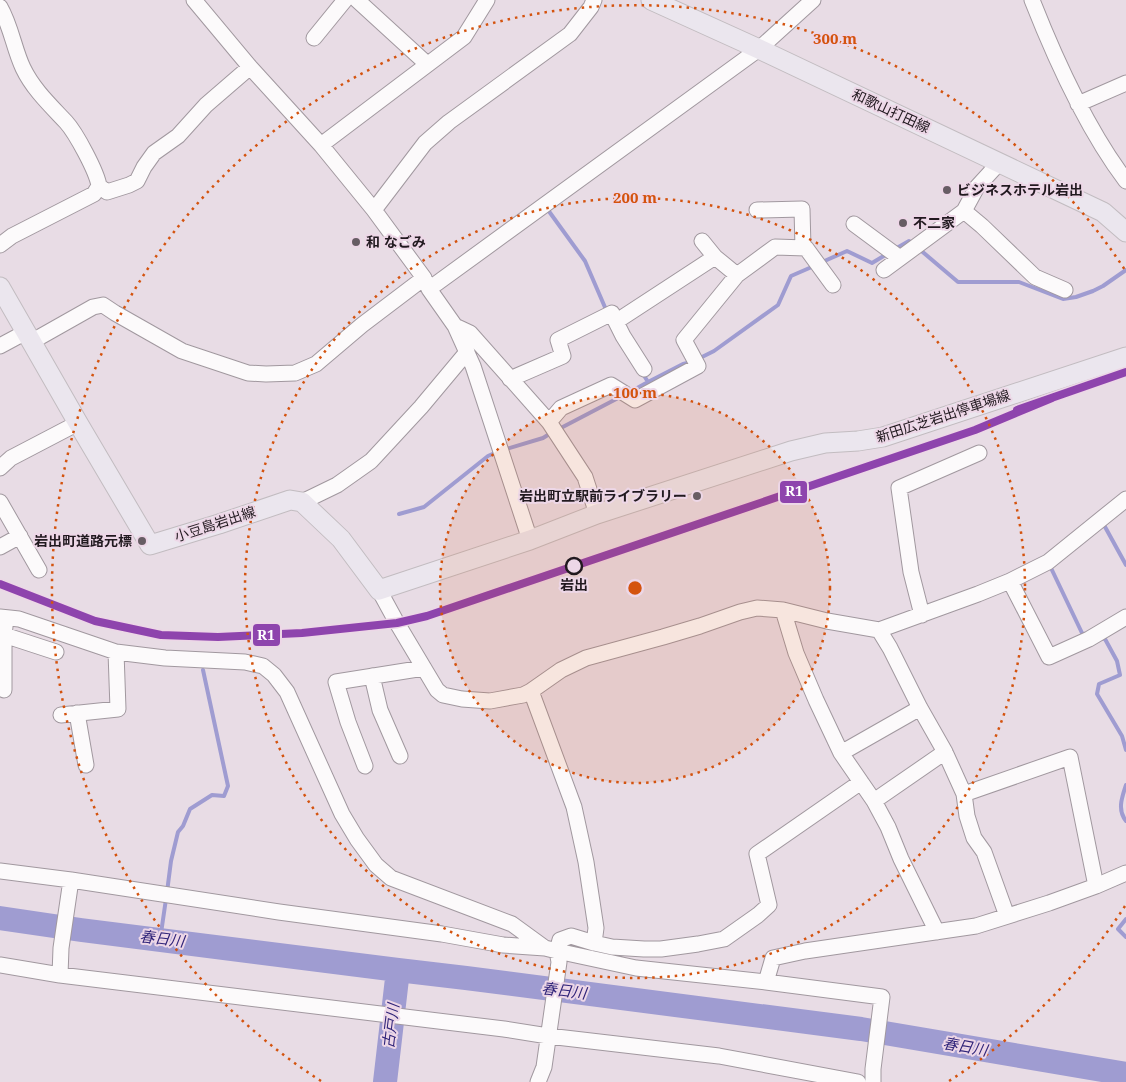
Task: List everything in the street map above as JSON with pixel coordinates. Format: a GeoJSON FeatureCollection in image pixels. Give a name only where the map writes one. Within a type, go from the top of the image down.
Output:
{"type":"FeatureCollection","features":[{"type":"Feature","properties":{"kind":"main road","name":"和歌山打田線"},"geometry":{"type":"LineString","coordinates":[[651,0],[1103,212],[1126,232]]}},
{"type":"Feature","properties":{"kind":"main road","name":"小豆島岩出線"},"geometry":{"type":"LineString","coordinates":[[0,287],[150,545],[290,500],[302,502]]}},
{"type":"Feature","properties":{"kind":"main road","name":"新田広芝岩出停車場線"},"geometry":{"type":"LineString","coordinates":[[530,540],[597,514],[791,451],[825,443],[883,437],[1126,357]]}},
{"type":"Feature","properties":{"kind":"main road"},"geometry":{"type":"LineString","coordinates":[[302,502],[341,539],[379,590],[530,540]]}},
{"type":"Feature","properties":{"kind":"street"},"geometry":{"type":"LineString","coordinates":[[194,0],[250,67],[321,145],[374,210],[454,326],[473,366],[530,540]]}},
{"type":"Feature","properties":{"kind":"street"},"geometry":{"type":"LineString","coordinates":[[314,38],[345,0]]}},
{"type":"Feature","properties":{"kind":"street"},"geometry":{"type":"LineString","coordinates":[[357,0],[428,64]]}},
{"type":"Feature","properties":{"kind":"street"},"geometry":{"type":"LineString","coordinates":[[321,145],[464,36],[487,0]]}},
{"type":"Feature","properties":{"kind":"street"},"geometry":{"type":"LineString","coordinates":[[374,210],[426,143],[449,122],[570,34],[591,7],[594,0]]}},
{"type":"Feature","properties":{"kind":"street"},"geometry":{"type":"LineString","coordinates":[[0,346],[29,337],[94,307],[103,305],[182,351],[248,373],[296,373],[316,364],[362,325],[426,284],[759,49],[813,0]]}},
{"type":"Feature","properties":{"kind":"street"},"geometry":{"type":"LineString","coordinates":[[1032,0],[1078,104],[1126,181]]}},
{"type":"Feature","properties":{"kind":"street"},"geometry":{"type":"LineString","coordinates":[[0,8],[23,68],[33,86],[67,123],[87,157],[98,179],[99,186],[94,194],[12,236],[0,245]]}},
{"type":"Feature","properties":{"kind":"street"},"geometry":{"type":"LineString","coordinates":[[99,186],[107,192],[137,182],[144,167],[154,153],[178,136],[206,106],[250,67]]}},
{"type":"Feature","properties":{"kind":"street"},"geometry":{"type":"LineString","coordinates":[[1078,104],[1126,83]]}},
{"type":"Feature","properties":{"kind":"street"},"geometry":{"type":"LineString","coordinates":[[884,270],[964,210],[977,187],[999,163]]}},
{"type":"Feature","properties":{"kind":"street"},"geometry":{"type":"LineString","coordinates":[[758,210],[802,209],[803,248]]}},
{"type":"Feature","properties":{"kind":"street"},"geometry":{"type":"LineString","coordinates":[[964,210],[1035,277],[1065,290]]}},
{"type":"Feature","properties":{"kind":"street"},"geometry":{"type":"LineString","coordinates":[[854,224],[900,258]]}},
{"type":"Feature","properties":{"kind":"street"},"geometry":{"type":"LineString","coordinates":[[702,241],[715,257],[737,275]]}},
{"type":"Feature","properties":{"kind":"street"},"geometry":{"type":"LineString","coordinates":[[549,422],[561,408],[611,385],[635,400],[698,366],[684,340],[737,275],[775,247],[806,248],[833,285]]}},
{"type":"Feature","properties":{"kind":"street"},"geometry":{"type":"LineString","coordinates":[[510,379],[563,356],[558,340],[715,257]]}},
{"type":"Feature","properties":{"kind":"street"},"geometry":{"type":"LineString","coordinates":[[612,313],[623,336],[644,369]]}},
{"type":"Feature","properties":{"kind":"street"},"geometry":{"type":"LineString","coordinates":[[454,326],[470,333],[549,422],[585,477],[597,514]]}},
{"type":"Feature","properties":{"kind":"street"},"geometry":{"type":"LineString","coordinates":[[302,502],[337,485],[371,461],[421,407],[467,352]]}},
{"type":"Feature","properties":{"kind":"street"},"geometry":{"type":"LineString","coordinates":[[0,468],[11,458],[78,423]]}},
{"type":"Feature","properties":{"kind":"street"},"geometry":{"type":"LineString","coordinates":[[922,615],[911,572],[899,488],[979,453]]}},
{"type":"Feature","properties":{"kind":"street"},"geometry":{"type":"LineString","coordinates":[[379,590],[437,690],[443,695],[462,699],[490,701],[523,695],[561,670],[586,658],[757,608],[783,610],[828,621],[880,630],[1010,581],[1048,562],[1126,499]]}},
{"type":"Feature","properties":{"kind":"street"},"geometry":{"type":"LineString","coordinates":[[0,502],[40,570]]}},
{"type":"Feature","properties":{"kind":"street"},"geometry":{"type":"LineString","coordinates":[[0,547],[20,536]]}},
{"type":"Feature","properties":{"kind":"street"},"geometry":{"type":"LineString","coordinates":[[1010,581],[1049,657],[1089,639],[1126,617]]}},
{"type":"Feature","properties":{"kind":"street"},"geometry":{"type":"LineString","coordinates":[[783,610],[796,653],[841,753],[874,801],[888,827],[901,859],[937,932]]}},
{"type":"Feature","properties":{"kind":"street"},"geometry":{"type":"LineString","coordinates":[[4,690],[3,617],[19,619],[116,652],[165,658],[245,662],[263,666],[274,675],[287,692],[342,814],[357,839],[376,864],[391,878],[512,924],[554,953]]}},
{"type":"Feature","properties":{"kind":"street"},"geometry":{"type":"LineString","coordinates":[[880,630],[920,708],[946,752],[964,794],[967,816],[974,838],[984,852],[1007,916]]}},
{"type":"Feature","properties":{"kind":"street"},"geometry":{"type":"LineString","coordinates":[[4,635],[56,652]]}},
{"type":"Feature","properties":{"kind":"street"},"geometry":{"type":"LineString","coordinates":[[62,715],[118,709],[116,652]]}},
{"type":"Feature","properties":{"kind":"street"},"geometry":{"type":"LineString","coordinates":[[365,766],[348,722],[336,682],[424,668]]}},
{"type":"Feature","properties":{"kind":"street"},"geometry":{"type":"LineString","coordinates":[[372,676],[380,710],[400,756]]}},
{"type":"Feature","properties":{"kind":"street"},"geometry":{"type":"LineString","coordinates":[[531,691],[574,807],[586,862],[596,928],[594,943]]}},
{"type":"Feature","properties":{"kind":"street"},"geometry":{"type":"LineString","coordinates":[[841,753],[920,708]]}},
{"type":"Feature","properties":{"kind":"street"},"geometry":{"type":"LineString","coordinates":[[77,713],[86,764]]}},
{"type":"Feature","properties":{"kind":"street"},"geometry":{"type":"LineString","coordinates":[[874,801],[946,752]]}},
{"type":"Feature","properties":{"kind":"street"},"geometry":{"type":"LineString","coordinates":[[964,794],[1070,757],[1096,886]]}},
{"type":"Feature","properties":{"kind":"street"},"geometry":{"type":"LineString","coordinates":[[538,1082],[544,1067],[549,1030],[554,953],[560,940],[571,936],[612,947],[644,949],[724,939],[769,905],[757,854],[861,782]]}},
{"type":"Feature","properties":{"kind":"street"},"geometry":{"type":"LineString","coordinates":[[0,871],[432,933],[636,968],[882,997],[873,1076]]}},
{"type":"Feature","properties":{"kind":"street"},"geometry":{"type":"LineString","coordinates":[[766,982],[773,958],[976,926],[1048,904],[1126,873]]}},
{"type":"Feature","properties":{"kind":"street"},"geometry":{"type":"LineString","coordinates":[[60,976],[61,948],[71,880]]}},
{"type":"Feature","properties":{"kind":"street"},"geometry":{"type":"LineString","coordinates":[[0,965],[60,976],[494,1028],[549,1030],[720,1056],[858,1082]]}},
{"type":"Feature","properties":{"kind":"waterway"},"geometry":{"type":"LineString","coordinates":[[548,210],[585,261],[607,312]]}},
{"type":"Feature","properties":{"kind":"waterway"},"geometry":{"type":"LineString","coordinates":[[895,249],[909,241],[912,244]]}},
{"type":"Feature","properties":{"kind":"waterway"},"geometry":{"type":"LineString","coordinates":[[918,248],[958,282],[1019,282],[1063,299],[1093,291],[1126,270]]}},
{"type":"Feature","properties":{"kind":"waterway"},"geometry":{"type":"LineString","coordinates":[[820,263],[847,251],[872,263],[887,254]]}},
{"type":"Feature","properties":{"kind":"waterway"},"geometry":{"type":"LineString","coordinates":[[698,359],[714,351],[778,305],[791,276],[814,266]]}},
{"type":"Feature","properties":{"kind":"waterway"},"geometry":{"type":"LineString","coordinates":[[648,382],[683,364],[692,362]]}},
{"type":"Feature","properties":{"kind":"waterway"},"geometry":{"type":"LineString","coordinates":[[630,392],[648,382],[643,374]]}},
{"type":"Feature","properties":{"kind":"waterway"},"geometry":{"type":"LineString","coordinates":[[557,430],[622,396]]}},
{"type":"Feature","properties":{"kind":"waterway"},"geometry":{"type":"LineString","coordinates":[[503,450],[543,438],[551,433]]}},
{"type":"Feature","properties":{"kind":"waterway"},"geometry":{"type":"LineString","coordinates":[[399,514],[424,507],[488,456],[497,452]]}},
{"type":"Feature","properties":{"kind":"waterway"},"geometry":{"type":"LineString","coordinates":[[1104,525],[1126,565]]}},
{"type":"Feature","properties":{"kind":"waterway"},"geometry":{"type":"LineString","coordinates":[[1051,568],[1082,633],[1087,635]]}},
{"type":"Feature","properties":{"kind":"waterway"},"geometry":{"type":"LineString","coordinates":[[1099,638],[1105,639],[1117,661],[1120,675],[1099,684],[1097,694],[1122,736],[1126,750]]}},
{"type":"Feature","properties":{"kind":"waterway"},"geometry":{"type":"LineString","coordinates":[[167,892],[171,861],[178,832],[183,826],[190,809],[212,795],[224,796],[228,786],[203,670]]}},
{"type":"Feature","properties":{"kind":"waterway"},"geometry":{"type":"LineString","coordinates":[[1126,785],[1121,808],[1126,821]]}},
{"type":"Feature","properties":{"kind":"waterway"},"geometry":{"type":"LineString","coordinates":[[160,940],[166,899]]}},
{"type":"Feature","properties":{"kind":"waterway","name":"春日川"},"geometry":{"type":"LineString","coordinates":[[0,918],[81,930],[861,1029],[1126,1074]]}},
{"type":"Feature","properties":{"kind":"waterway"},"geometry":{"type":"LineString","coordinates":[[1126,919],[1118,929],[1126,937]]}},
{"type":"Feature","properties":{"kind":"waterway","name":"古戸川"},"geometry":{"type":"LineString","coordinates":[[385,1082],[398,970]]}},
{"type":"Feature","properties":{"kind":"transit line","name":"R1"},"geometry":{"type":"LineString","coordinates":[[1017,410],[1126,372]]}},
{"type":"Feature","properties":{"kind":"transit line","name":"R1"},"geometry":{"type":"LineString","coordinates":[[0,584],[95,621],[161,635],[218,637],[302,633],[397,623],[427,616],[975,430],[1052,398]]}},
{"type":"Feature","properties":{"kind":"place","name":"ビジネスホテル岩出"},"geometry":{"type":"Point","coordinates":[947,190]}},
{"type":"Feature","properties":{"kind":"place","name":"不二家"},"geometry":{"type":"Point","coordinates":[903,223]}},
{"type":"Feature","properties":{"kind":"place","name":"和 なごみ"},"geometry":{"type":"Point","coordinates":[356,242]}},
{"type":"Feature","properties":{"kind":"place","name":"岩出町立駅前ライブラリー"},"geometry":{"type":"Point","coordinates":[697,496]}},
{"type":"Feature","properties":{"kind":"place","name":"岩出町道路元標"},"geometry":{"type":"Point","coordinates":[142,541]}},
{"type":"Feature","properties":{"kind":"place","name":"岩出"},"geometry":{"type":"Point","coordinates":[574,566]}}]}
